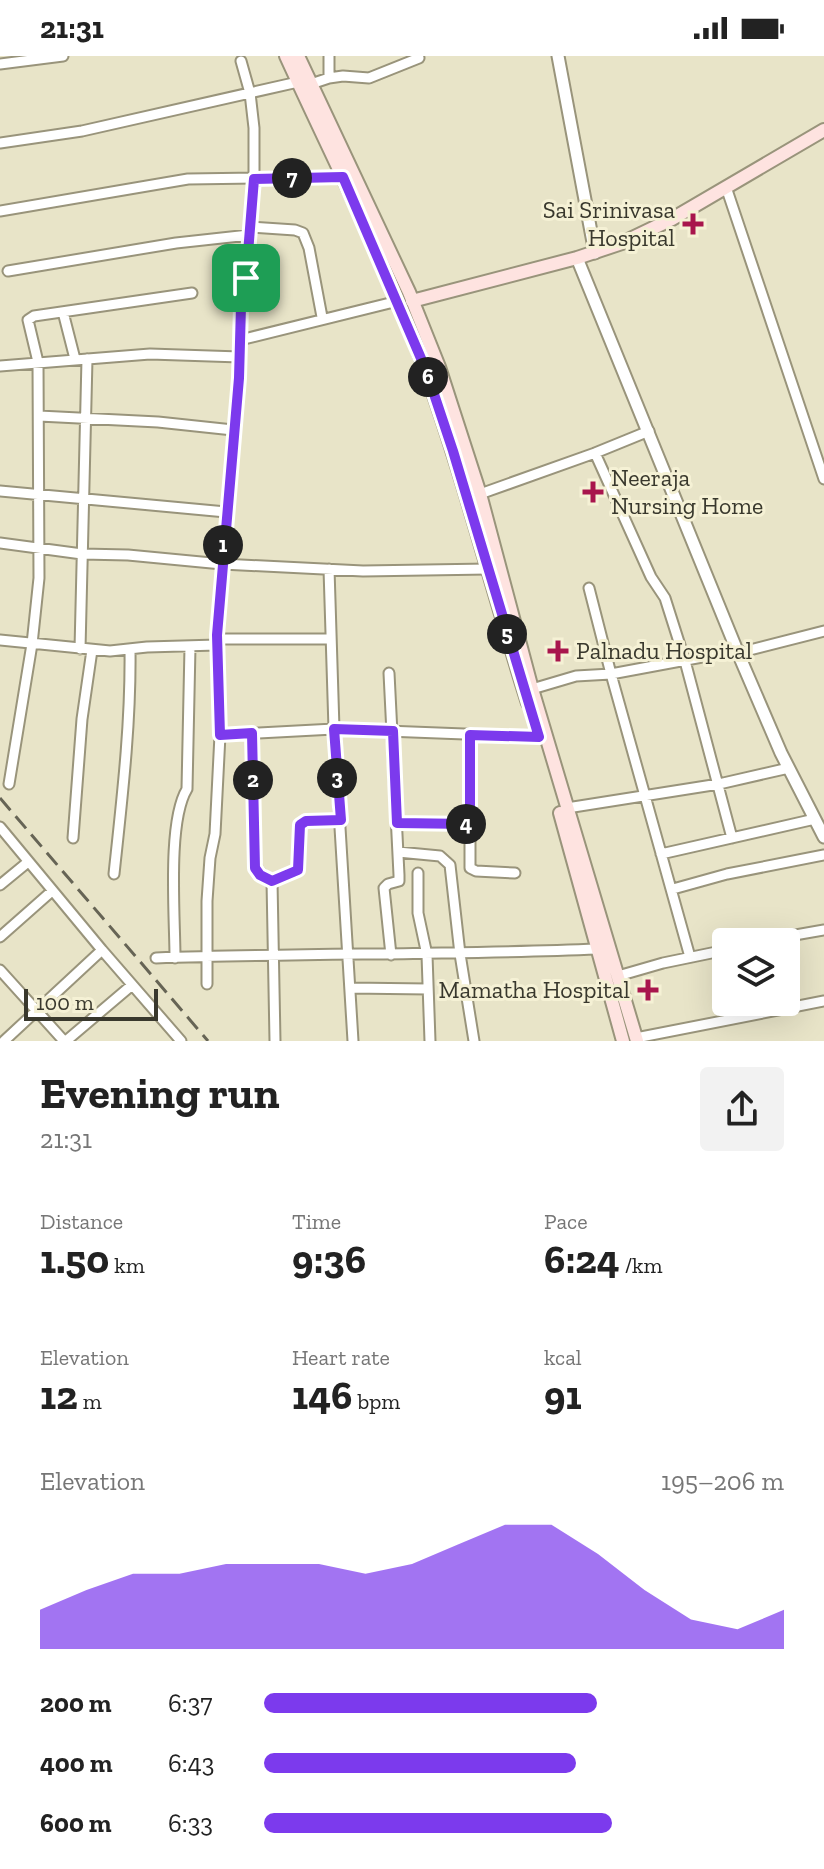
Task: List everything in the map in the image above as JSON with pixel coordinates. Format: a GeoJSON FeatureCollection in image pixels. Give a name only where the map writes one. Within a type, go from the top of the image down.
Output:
{"type":"FeatureCollection","features":[{"type":"Feature","properties":{"kind":"main road"},"geometry":{"type":"LineString","coordinates":[[286,56],[304,83],[412,301],[444,380],[480,494],[532,689],[618,976],[632,1040]]}},
{"type":"Feature","properties":{"kind":"main road"},"geometry":{"type":"LineString","coordinates":[[298,56],[304,83],[426,370],[539,737],[598,949],[632,1040]]}},
{"type":"Feature","properties":{"kind":"main road"},"geometry":{"type":"LineString","coordinates":[[412,301],[595,253],[635,237],[824,130]]}},
{"type":"Feature","properties":{"kind":"street"},"geometry":{"type":"LineString","coordinates":[[0,64],[63,56]]}},
{"type":"Feature","properties":{"kind":"street"},"geometry":{"type":"LineString","coordinates":[[329,56],[329,78]]}},
{"type":"Feature","properties":{"kind":"street"},"geometry":{"type":"LineString","coordinates":[[558,56],[595,253]]}},
{"type":"Feature","properties":{"kind":"street"},"geometry":{"type":"LineString","coordinates":[[0,143],[82,131],[329,78],[369,78],[419,58]]}},
{"type":"Feature","properties":{"kind":"street"},"geometry":{"type":"LineString","coordinates":[[207,984],[210,858],[215,834],[220,735],[217,642],[240,357],[241,306],[254,179],[254,128],[250,93],[241,61]]}},
{"type":"Feature","properties":{"kind":"street"},"geometry":{"type":"LineString","coordinates":[[0,211],[188,179],[343,177]]}},
{"type":"Feature","properties":{"kind":"street"},"geometry":{"type":"LineString","coordinates":[[726,187],[824,479]]}},
{"type":"Feature","properties":{"kind":"street"},"geometry":{"type":"LineString","coordinates":[[8,271],[250,231],[295,230],[303,233],[309,248],[322,317]]}},
{"type":"Feature","properties":{"kind":"street"},"geometry":{"type":"LineString","coordinates":[[577,258],[738,653],[789,768],[824,837]]}},
{"type":"Feature","properties":{"kind":"street"},"geometry":{"type":"LineString","coordinates":[[9,784],[32,644],[39,578],[38,362],[28,320],[34,316],[192,293]]}},
{"type":"Feature","properties":{"kind":"street"},"geometry":{"type":"LineString","coordinates":[[240,340],[396,296]]}},
{"type":"Feature","properties":{"kind":"street"},"geometry":{"type":"LineString","coordinates":[[63,312],[75,359]]}},
{"type":"Feature","properties":{"kind":"street"},"geometry":{"type":"LineString","coordinates":[[0,366],[150,354],[240,357]]}},
{"type":"Feature","properties":{"kind":"street"},"geometry":{"type":"LineString","coordinates":[[80,649],[87,359]]}},
{"type":"Feature","properties":{"kind":"street"},"geometry":{"type":"LineString","coordinates":[[39,416],[158,422],[233,430]]}},
{"type":"Feature","properties":{"kind":"street"},"geometry":{"type":"LineString","coordinates":[[480,494],[649,431]]}},
{"type":"Feature","properties":{"kind":"street"},"geometry":{"type":"LineString","coordinates":[[595,453],[651,577],[665,598],[732,838]]}},
{"type":"Feature","properties":{"kind":"street"},"geometry":{"type":"LineString","coordinates":[[0,491],[226,512]]}},
{"type":"Feature","properties":{"kind":"street"},"geometry":{"type":"LineString","coordinates":[[0,543],[82,554],[222,564],[374,571],[488,569]]}},
{"type":"Feature","properties":{"kind":"street"},"geometry":{"type":"LineString","coordinates":[[329,569],[334,729],[353,1041]]}},
{"type":"Feature","properties":{"kind":"street"},"geometry":{"type":"LineString","coordinates":[[589,588],[690,957]]}},
{"type":"Feature","properties":{"kind":"street"},"geometry":{"type":"LineString","coordinates":[[738,653],[824,631]]}},
{"type":"Feature","properties":{"kind":"street"},"geometry":{"type":"LineString","coordinates":[[0,640],[92,650],[331,639]]}},
{"type":"Feature","properties":{"kind":"street"},"geometry":{"type":"LineString","coordinates":[[175,958],[175,855],[180,801],[187,789],[190,647]]}},
{"type":"Feature","properties":{"kind":"street"},"geometry":{"type":"LineString","coordinates":[[114,874],[126,764],[126,726],[131,702],[130,649]]}},
{"type":"Feature","properties":{"kind":"street"},"geometry":{"type":"LineString","coordinates":[[73,838],[82,719],[92,650]]}},
{"type":"Feature","properties":{"kind":"street"},"geometry":{"type":"LineString","coordinates":[[532,689],[576,676],[611,674],[713,655]]}},
{"type":"Feature","properties":{"kind":"street"},"geometry":{"type":"LineString","coordinates":[[389,673],[399,881],[388,884],[383,894],[391,955]]}},
{"type":"Feature","properties":{"kind":"street"},"geometry":{"type":"LineString","coordinates":[[220,735],[334,729],[539,737]]}},
{"type":"Feature","properties":{"kind":"street"},"geometry":{"type":"LineString","coordinates":[[252,733],[255,868],[260,875],[272,881],[298,870],[300,825],[306,821],[341,820]]}},
{"type":"Feature","properties":{"kind":"street"},"geometry":{"type":"LineString","coordinates":[[470,735],[472,870],[515,873]]}},
{"type":"Feature","properties":{"kind":"street"},"geometry":{"type":"LineString","coordinates":[[567,808],[719,784],[789,768]]}},
{"type":"Feature","properties":{"kind":"street"},"geometry":{"type":"LineString","coordinates":[[661,854],[815,819]]}},
{"type":"Feature","properties":{"kind":"street"},"geometry":{"type":"LineString","coordinates":[[397,823],[470,824]]}},
{"type":"Feature","properties":{"kind":"street"},"geometry":{"type":"LineString","coordinates":[[0,827],[181,1041]]}},
{"type":"Feature","properties":{"kind":"street"},"geometry":{"type":"LineString","coordinates":[[398,852],[440,856],[450,865],[474,1041]]}},
{"type":"Feature","properties":{"kind":"street"},"geometry":{"type":"LineString","coordinates":[[673,889],[727,874],[824,855]]}},
{"type":"Feature","properties":{"kind":"street"},"geometry":{"type":"LineString","coordinates":[[0,885],[28,862]]}},
{"type":"Feature","properties":{"kind":"street"},"geometry":{"type":"LineString","coordinates":[[418,873],[418,913],[427,955],[430,1041]]}},
{"type":"Feature","properties":{"kind":"street"},"geometry":{"type":"LineString","coordinates":[[272,881],[275,1041]]}},
{"type":"Feature","properties":{"kind":"street"},"geometry":{"type":"LineString","coordinates":[[0,937],[52,891]]}},
{"type":"Feature","properties":{"kind":"street"},"geometry":{"type":"LineString","coordinates":[[800,934],[824,930]]}},
{"type":"Feature","properties":{"kind":"street"},"geometry":{"type":"LineString","coordinates":[[156,958],[427,955],[598,949]]}},
{"type":"Feature","properties":{"kind":"street"},"geometry":{"type":"LineString","coordinates":[[4,1041],[102,950]]}},
{"type":"Feature","properties":{"kind":"street"},"geometry":{"type":"LineString","coordinates":[[618,976],[712,953]]}},
{"type":"Feature","properties":{"kind":"street"},"geometry":{"type":"LineString","coordinates":[[0,970],[65,1041],[132,985]]}},
{"type":"Feature","properties":{"kind":"street"},"geometry":{"type":"LineString","coordinates":[[350,988],[428,989]]}},
{"type":"Feature","properties":{"kind":"street"},"geometry":{"type":"LineString","coordinates":[[632,1040],[824,1001]]}},
{"type":"Feature","properties":{"kind":"railway"},"geometry":{"type":"LineString","coordinates":[[0,798],[208,1041]]}},
{"type":"Feature","properties":{"kind":"place","name":"Sai Srinivasa Hospital"},"geometry":{"type":"Point","coordinates":[693,224]}},
{"type":"Feature","properties":{"kind":"place","name":"Neeraja Nursing Home"},"geometry":{"type":"Point","coordinates":[593,492]}},
{"type":"Feature","properties":{"kind":"place","name":"Palnadu Hospital"},"geometry":{"type":"Point","coordinates":[558,651]}},
{"type":"Feature","properties":{"kind":"place","name":"Mamatha Hospital"},"geometry":{"type":"Point","coordinates":[648,990]}},
{"type":"Feature","properties":{"kind":"route"},"geometry":{"type":"LineString","coordinates":[[343,177],[426,370],[539,737],[470,735],[470,824],[397,823],[393,731],[334,729],[341,820],[306,821],[300,825],[298,870],[272,881],[260,875],[255,868],[252,733],[220,735],[217,635],[239,378],[241,306],[246,278],[254,179],[343,177]]}}]}
